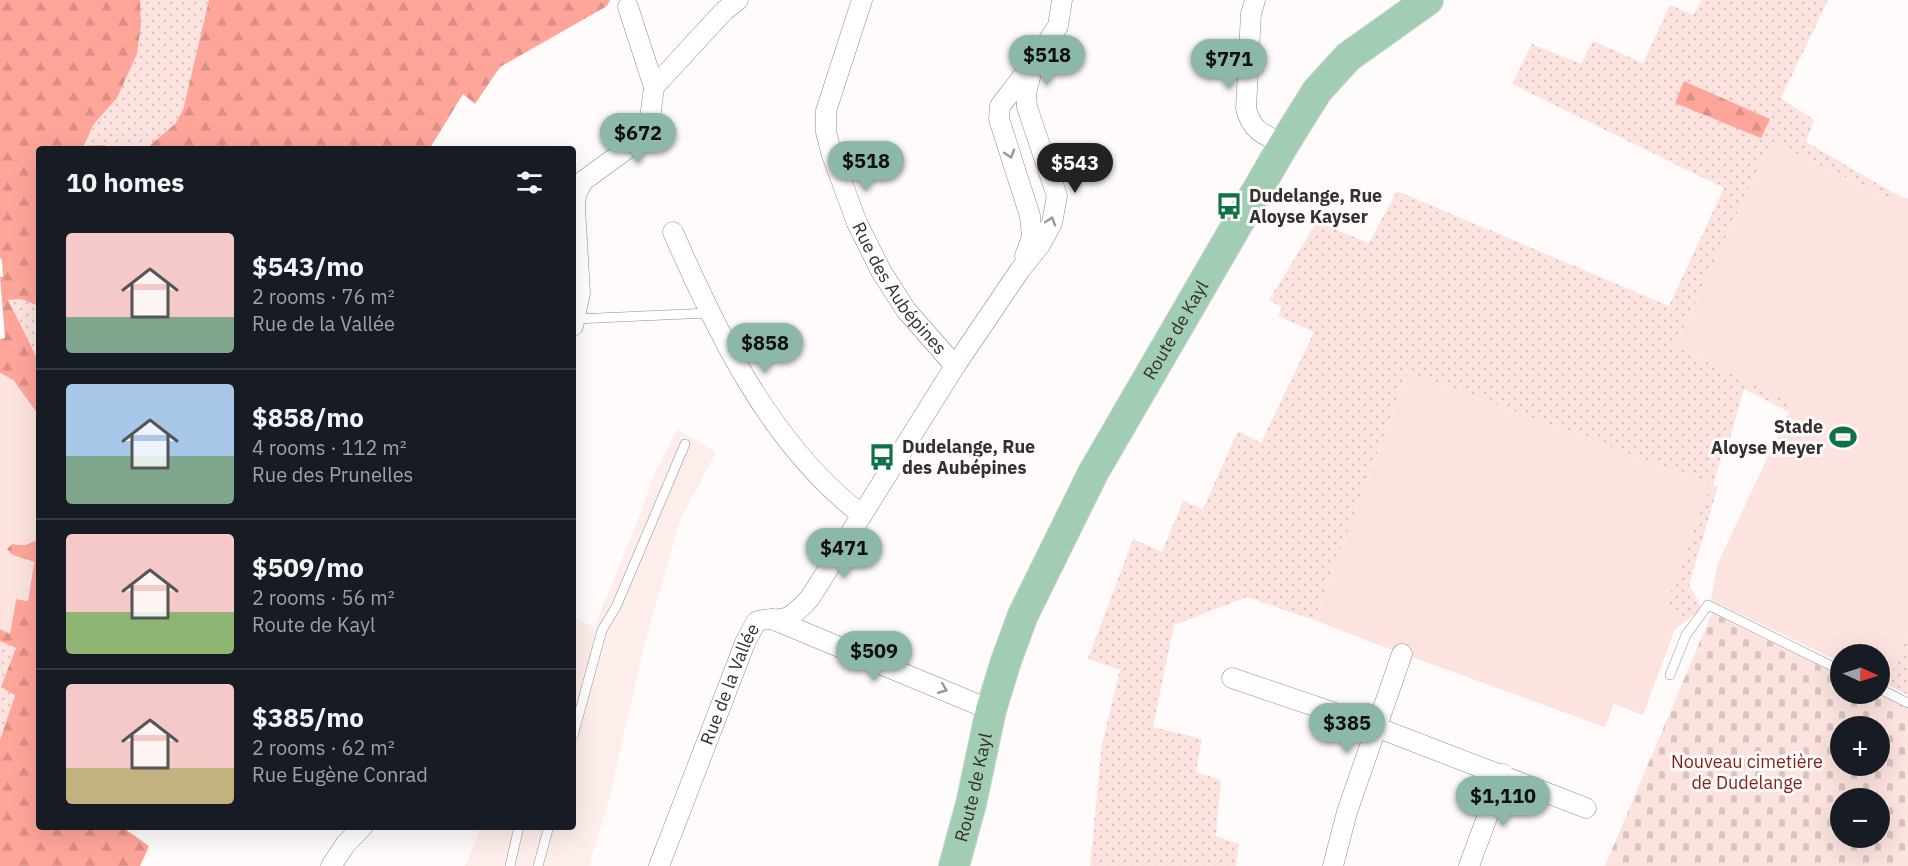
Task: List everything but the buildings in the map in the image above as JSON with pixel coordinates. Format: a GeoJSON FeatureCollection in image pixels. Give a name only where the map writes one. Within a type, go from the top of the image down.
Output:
{"type":"FeatureCollection","features":[{"type":"Feature","properties":{"kind":"main road","name":"Route de Kayl"},"geometry":{"type":"LineString","coordinates":[[954,866],[1005,661],[1023,615],[1093,473],[1317,91],[1348,57],[1428,0]]}},
{"type":"Feature","properties":{"kind":"street"},"geometry":{"type":"LineString","coordinates":[[654,87],[724,11],[738,0]]}},
{"type":"Feature","properties":{"kind":"street","name":"Rue des Aubépines"},"geometry":{"type":"LineString","coordinates":[[862,0],[826,111],[826,132],[857,223],[881,271],[906,310],[956,366]]}},
{"type":"Feature","properties":{"kind":"street","name":"Rue de la Vallée"},"geometry":{"type":"LineString","coordinates":[[1020,270],[1032,237],[1030,216],[999,119],[1000,106],[1058,26],[1062,0]]}},
{"type":"Feature","properties":{"kind":"street"},"geometry":{"type":"LineString","coordinates":[[1255,0],[1251,14],[1246,108],[1249,122],[1261,134],[1284,144]]}},
{"type":"Feature","properties":{"kind":"street"},"geometry":{"type":"LineString","coordinates":[[576,194],[583,181],[631,146],[643,133],[650,119],[654,87],[628,4]]}},
{"type":"Feature","properties":{"kind":"street","name":"Rue de la Vallée"},"geometry":{"type":"LineString","coordinates":[[659,866],[745,643],[756,622],[764,618],[786,618],[810,598],[956,366],[1020,270],[1040,245],[1052,223],[1057,196],[1027,107],[1026,93],[1034,62]]}},
{"type":"Feature","properties":{"kind":"street"},"geometry":{"type":"LineString","coordinates":[[1000,106],[1017,103],[1027,107]]}},
{"type":"Feature","properties":{"kind":"street"},"geometry":{"type":"LineString","coordinates":[[1025,201],[1036,201],[1047,197],[1053,186]]}},
{"type":"Feature","properties":{"kind":"street"},"geometry":{"type":"LineString","coordinates":[[673,232],[709,313],[733,358],[776,423],[837,496],[862,515]]}},
{"type":"Feature","properties":{"kind":"street"},"geometry":{"type":"LineString","coordinates":[[576,236],[580,292],[576,312]]}},
{"type":"Feature","properties":{"kind":"street","name":"Route de Kayl"},"geometry":{"type":"LineString","coordinates":[[772,619],[991,710]]}},
{"type":"Feature","properties":{"kind":"street"},"geometry":{"type":"LineString","coordinates":[[1333,866],[1347,812],[1402,654]]}},
{"type":"Feature","properties":{"kind":"street"},"geometry":{"type":"LineString","coordinates":[[1232,678],[1376,727],[1503,774],[1586,808]]}},
{"type":"Feature","properties":{"kind":"street"},"geometry":{"type":"LineString","coordinates":[[1469,866],[1503,774]]}},
{"type":"Feature","properties":{"kind":"street"},"geometry":{"type":"LineString","coordinates":[[331,866],[345,845],[359,830]]}},
{"type":"Feature","properties":{"kind":"lane"},"geometry":{"type":"LineString","coordinates":[[576,322],[709,313]]}},
{"type":"Feature","properties":{"kind":"lane"},"geometry":{"type":"LineString","coordinates":[[576,725],[602,630],[616,607],[686,444]]}},
{"type":"Feature","properties":{"kind":"lane"},"geometry":{"type":"LineString","coordinates":[[1670,675],[1686,635],[1708,604],[1830,665]]}},
{"type":"Feature","properties":{"kind":"lane"},"geometry":{"type":"LineString","coordinates":[[1890,694],[1908,703]]}},
{"type":"Feature","properties":{"kind":"lane"},"geometry":{"type":"LineString","coordinates":[[510,866],[518,830]]}},
{"type":"Feature","properties":{"kind":"lane"},"geometry":{"type":"LineString","coordinates":[[538,866],[548,830]]}},
{"type":"Feature","properties":{"kind":"shaded area"},"geometry":{"type":"Polygon","coordinates":[[[677,429],[716,452],[680,520],[645,642],[609,799],[589,866],[465,866],[480,830],[576,830],[576,618],[594,627],[633,533],[653,477],[677,429]]]}},
{"type":"Feature","properties":{"kind":"green space"},"geometry":{"type":"Polygon","coordinates":[[[0,0],[140,0],[141,24],[137,54],[117,98],[93,125],[84,146],[36,146],[36,305],[21,299],[8,300],[36,356],[36,412],[13,380],[0,373],[0,339],[5,338],[0,277],[3,277],[2,260],[0,258],[0,0]]]}},
{"type":"Feature","properties":{"kind":"green space"},"geometry":{"type":"Polygon","coordinates":[[[140,0],[209,0],[183,110],[175,124],[152,146],[84,146],[93,125],[117,98],[137,54],[141,24],[140,0]]]}},
{"type":"Feature","properties":{"kind":"green space"},"geometry":{"type":"Polygon","coordinates":[[[209,0],[610,0],[607,6],[500,67],[475,104],[463,94],[431,146],[149,146],[175,124],[183,110],[209,0]]]}},
{"type":"Feature","properties":{"kind":"green space"},"geometry":{"type":"Polygon","coordinates":[[[1702,0],[1828,0],[1781,98],[1814,120],[1806,142],[1892,192],[1889,198],[1771,142],[1675,346],[1793,403],[1789,412],[1744,389],[1728,445],[1725,445],[1713,485],[1408,372],[1314,620],[1247,597],[1174,625],[1153,727],[1202,739],[1196,772],[1221,780],[1216,836],[1239,844],[1236,866],[1090,866],[1102,744],[1120,670],[1088,659],[1133,539],[1162,552],[1183,501],[1203,509],[1238,431],[1261,443],[1314,332],[1278,316],[1282,307],[1269,300],[1317,222],[1369,243],[1397,191],[1669,306],[1724,188],[1512,84],[1532,44],[1581,64],[1593,41],[1643,63],[1670,5],[1693,15],[1702,0]],[[1685,81],[1675,103],[1770,119],[1685,81]]]}},
{"type":"Feature","properties":{"kind":"green space"},"geometry":{"type":"Polygon","coordinates":[[[1684,81],[1770,119],[1761,138],[1675,103],[1684,81]]]}},
{"type":"Feature","properties":{"kind":"green space","name":"Stade Aloyse Meyer"},"geometry":{"type":"Polygon","coordinates":[[[1771,142],[1888,198],[1892,192],[1908,199],[1908,636],[1890,675],[1890,644],[1830,644],[1830,657],[1711,600],[1718,563],[1793,403],[1675,346],[1771,142]]]}},
{"type":"Feature","properties":{"kind":"green space"},"geometry":{"type":"Polygon","coordinates":[[[21,299],[36,305],[36,356],[7,300],[21,299]]]}},
{"type":"Feature","properties":{"kind":"green space"},"geometry":{"type":"Polygon","coordinates":[[[1408,372],[1718,487],[1716,493],[1708,492],[1665,607],[1681,613],[1643,715],[1614,704],[1605,727],[1314,620],[1408,372]]]}},
{"type":"Feature","properties":{"kind":"green space"},"geometry":{"type":"Polygon","coordinates":[[[0,373],[13,380],[36,412],[36,540],[25,545],[12,544],[7,549],[12,555],[34,562],[28,601],[16,599],[10,634],[0,629],[0,373]]]}},
{"type":"Feature","properties":{"kind":"green space"},"geometry":{"type":"Polygon","coordinates":[[[1708,491],[1716,493],[1689,585],[1702,608],[1675,630],[1681,613],[1665,607],[1708,491]]]}},
{"type":"Feature","properties":{"kind":"green space"},"geometry":{"type":"Polygon","coordinates":[[[36,540],[36,830],[126,830],[149,846],[140,866],[0,866],[0,740],[15,695],[1,687],[16,648],[0,641],[0,629],[10,633],[16,599],[28,601],[34,562],[12,555],[6,549],[12,544],[25,545],[36,540]]]}},
{"type":"Feature","properties":{"kind":"green space","name":"Nouveau cimetière de Dudelange"},"geometry":{"type":"Polygon","coordinates":[[[1712,613],[1830,671],[1830,704],[1890,704],[1890,700],[1908,709],[1908,866],[1605,866],[1712,613]]]}},
{"type":"Feature","properties":{"kind":"green space"},"geometry":{"type":"Polygon","coordinates":[[[1908,636],[1908,695],[1890,686],[1890,675],[1908,636]]]}},
{"type":"Feature","properties":{"kind":"green space"},"geometry":{"type":"Polygon","coordinates":[[[0,641],[16,648],[1,687],[15,694],[0,740],[0,641]]]}},
{"type":"Feature","properties":{"kind":"place","name":"Dudelange, Rue Aloyse Kayser"},"geometry":{"type":"Point","coordinates":[1229,206]}},
{"type":"Feature","properties":{"kind":"place","name":"Stade Aloyse Meyer"},"geometry":{"type":"Point","coordinates":[1843,437]}},
{"type":"Feature","properties":{"kind":"place","name":"Dudelange, Rue des Aubépines"},"geometry":{"type":"Point","coordinates":[882,457]}}]}
